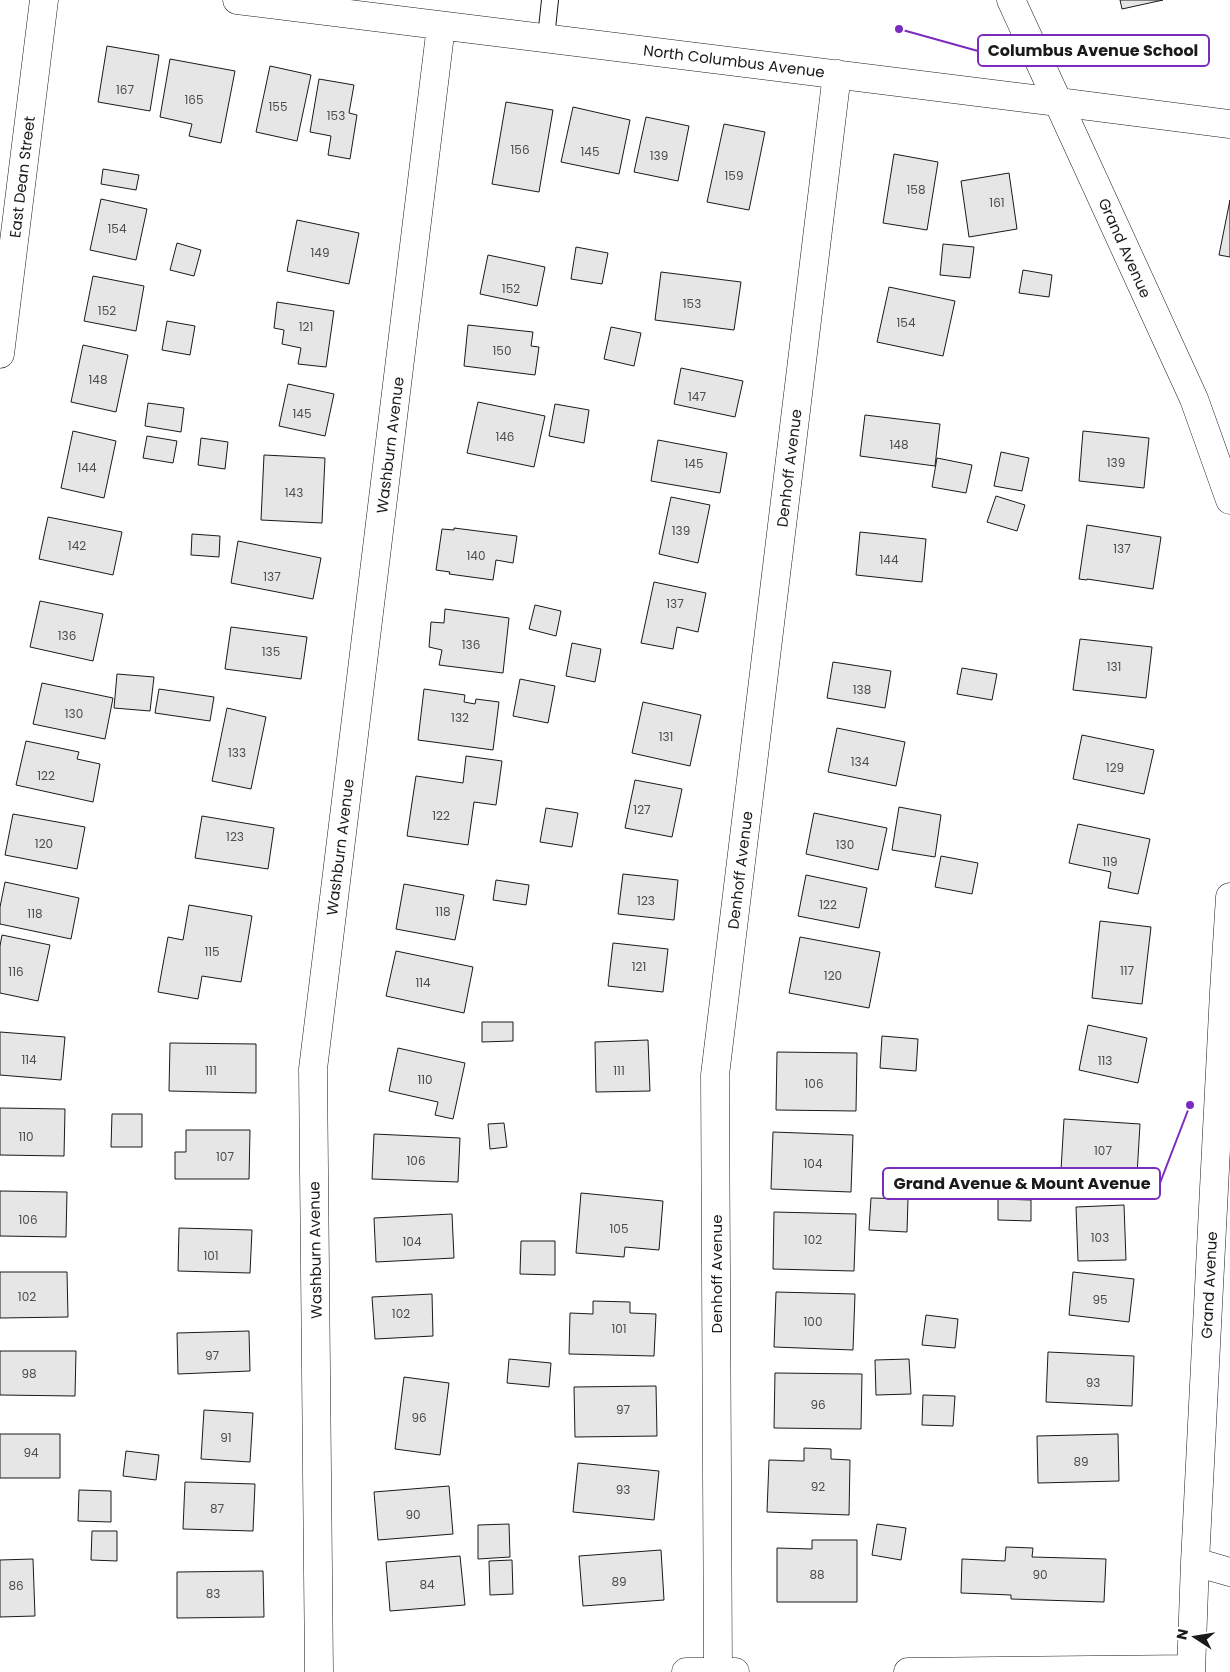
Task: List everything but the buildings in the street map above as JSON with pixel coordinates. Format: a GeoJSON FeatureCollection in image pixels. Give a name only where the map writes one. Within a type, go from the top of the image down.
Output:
{"type":"FeatureCollection","features":[{"type":"Feature","properties":{"kind":"street","name":"East Dean Street"},"geometry":{"type":"LineString","coordinates":[[0,354],[44,0]]}},
{"type":"Feature","properties":{"kind":"street","name":"North Columbus Avenue"},"geometry":{"type":"LineString","coordinates":[[237,0],[1230,124]]}},
{"type":"Feature","properties":{"kind":"street","name":"Grand Avenue"},"geometry":{"type":"LineString","coordinates":[[1012,0],[1194,399],[1230,500]]}},
{"type":"Feature","properties":{"kind":"street","name":"Washburn Avenue"},"geometry":{"type":"LineString","coordinates":[[319,1672],[313,1069],[441,26]]}},
{"type":"Feature","properties":{"kind":"street","name":"Denhoff Avenue"},"geometry":{"type":"LineString","coordinates":[[727,1671],[715,1075],[837,74]]}},
{"type":"Feature","properties":{"kind":"street","name":"Grand Avenue"},"geometry":{"type":"LineString","coordinates":[[1191,1671],[1195,1562],[1227,992],[1230,897]]}},
{"type":"Feature","properties":{"kind":"street"},"geometry":{"type":"LineString","coordinates":[[1195,1562],[1230,1572]]}},
{"type":"Feature","properties":{"kind":"street"},"geometry":{"type":"LineString","coordinates":[[686,1672],[727,1671]]}},
{"type":"Feature","properties":{"kind":"street"},"geometry":{"type":"LineString","coordinates":[[908,1672],[1191,1671]]}},
{"type":"Feature","properties":{"kind":"lane"},"geometry":{"type":"LineString","coordinates":[[546,38],[550,0]]}},
{"type":"Feature","properties":{"kind":"place","name":"Columbus Avenue School"},"geometry":{"type":"Point","coordinates":[899,29]}},
{"type":"Feature","properties":{"kind":"place","name":"Grand Avenue & Mount Avenue"},"geometry":{"type":"Point","coordinates":[1190,1105]}}]}
